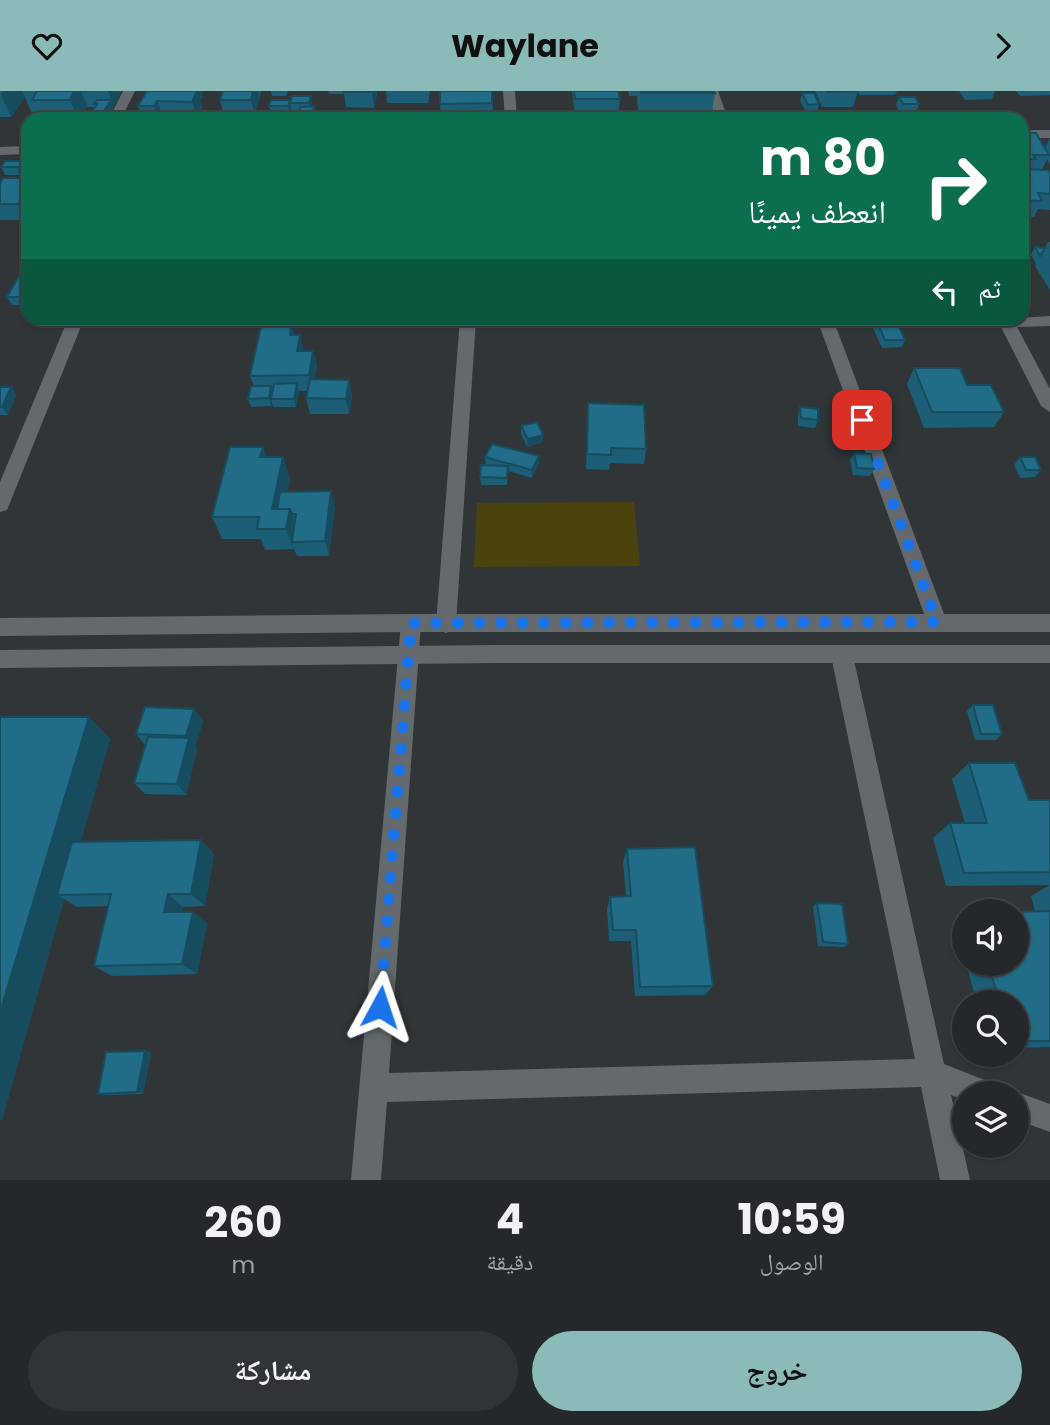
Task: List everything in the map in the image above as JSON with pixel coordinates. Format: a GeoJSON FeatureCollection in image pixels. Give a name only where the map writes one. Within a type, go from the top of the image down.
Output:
{"type":"FeatureCollection","features":[{"type":"Feature","properties":{"kind":"street"},"geometry":{"type":"LineString","coordinates":[[118,112],[129,91]]}},
{"type":"Feature","properties":{"kind":"street"},"geometry":{"type":"LineString","coordinates":[[509,91],[510,112]]}},
{"type":"Feature","properties":{"kind":"street"},"geometry":{"type":"LineString","coordinates":[[712,91],[720,112]]}},
{"type":"Feature","properties":{"kind":"street"},"geometry":{"type":"LineString","coordinates":[[1029,134],[1050,134]]}},
{"type":"Feature","properties":{"kind":"street"},"geometry":{"type":"LineString","coordinates":[[0,151],[21,150]]}},
{"type":"Feature","properties":{"kind":"street"},"geometry":{"type":"LineString","coordinates":[[1029,321],[1050,321]]}},
{"type":"Feature","properties":{"kind":"street"},"geometry":{"type":"LineString","coordinates":[[0,505],[73,326]]}},
{"type":"Feature","properties":{"kind":"street"},"geometry":{"type":"LineString","coordinates":[[446,624],[467,326]]}},
{"type":"Feature","properties":{"kind":"street"},"geometry":{"type":"LineString","coordinates":[[828,326],[937,622]]}},
{"type":"Feature","properties":{"kind":"street"},"geometry":{"type":"LineString","coordinates":[[1009,326],[1050,406]]}},
{"type":"Feature","properties":{"kind":"street"},"geometry":{"type":"LineString","coordinates":[[366,1180],[411,623]]}},
{"type":"Feature","properties":{"kind":"street"},"geometry":{"type":"LineString","coordinates":[[0,627],[411,623],[1050,623]]}},
{"type":"Feature","properties":{"kind":"street"},"geometry":{"type":"LineString","coordinates":[[0,659],[1050,654]]}},
{"type":"Feature","properties":{"kind":"street"},"geometry":{"type":"LineString","coordinates":[[842,656],[955,1180]]}},
{"type":"Feature","properties":{"kind":"street"},"geometry":{"type":"LineString","coordinates":[[373,1088],[931,1073],[952,1081]]}},
{"type":"Feature","properties":{"kind":"street"},"geometry":{"type":"LineString","coordinates":[[1029,1110],[1050,1118]]}},
{"type":"Feature","properties":{"kind":"shaded area"},"geometry":{"type":"Polygon","coordinates":[[[634,502],[640,566],[474,567],[477,503],[634,502]]]}},
{"type":"Feature","properties":{"kind":"building"},"geometry":{"type":"Polygon","coordinates":[[[37,91],[74,91],[70,100],[32,100],[37,91]]]}},
{"type":"Feature","properties":{"kind":"building"},"geometry":{"type":"Polygon","coordinates":[[[147,91],[197,91],[192,102],[157,101],[154,106],[138,106],[147,91]]]}},
{"type":"Feature","properties":{"kind":"building"},"geometry":{"type":"Polygon","coordinates":[[[223,91],[253,91],[251,100],[220,100],[223,91]]]}},
{"type":"Feature","properties":{"kind":"building"},"geometry":{"type":"Polygon","coordinates":[[[440,91],[492,91],[492,103],[440,104],[440,91]]]}},
{"type":"Feature","properties":{"kind":"building"},"geometry":{"type":"Polygon","coordinates":[[[574,91],[618,91],[620,99],[575,99],[574,91]]]}},
{"type":"Feature","properties":{"kind":"building"},"geometry":{"type":"Polygon","coordinates":[[[714,91],[715,93],[641,93],[714,91]]]}},
{"type":"Feature","properties":{"kind":"building"},"geometry":{"type":"Polygon","coordinates":[[[802,93],[814,93],[819,104],[808,105],[802,93]]]}},
{"type":"Feature","properties":{"kind":"building"},"geometry":{"type":"Polygon","coordinates":[[[292,96],[311,96],[309,103],[290,103],[292,96]]]}},
{"type":"Feature","properties":{"kind":"building"},"geometry":{"type":"Polygon","coordinates":[[[899,97],[915,97],[919,104],[903,104],[899,97]]]}},
{"type":"Feature","properties":{"kind":"building"},"geometry":{"type":"Polygon","coordinates":[[[97,100],[111,100],[104,112],[92,112],[97,104],[94,104],[97,100]]]}},
{"type":"Feature","properties":{"kind":"building"},"geometry":{"type":"Polygon","coordinates":[[[271,100],[290,100],[288,106],[269,106],[271,100]]]}},
{"type":"Feature","properties":{"kind":"building"},"geometry":{"type":"Polygon","coordinates":[[[314,106],[313,112],[299,112],[300,107],[314,106]]]}},
{"type":"Feature","properties":{"kind":"building"},"geometry":{"type":"Polygon","coordinates":[[[1029,133],[1036,133],[1049,155],[1033,155],[1036,159],[1029,159],[1029,133]]]}},
{"type":"Feature","properties":{"kind":"building"},"geometry":{"type":"Polygon","coordinates":[[[5,161],[21,161],[21,167],[1,167],[5,161]]]}},
{"type":"Feature","properties":{"kind":"building"},"geometry":{"type":"Polygon","coordinates":[[[1029,169],[1048,170],[1050,173],[1050,194],[1038,193],[1042,201],[1029,200],[1029,169]]]}},
{"type":"Feature","properties":{"kind":"building"},"geometry":{"type":"Polygon","coordinates":[[[3,178],[21,178],[19,204],[0,204],[0,184],[3,178]]]}},
{"type":"Feature","properties":{"kind":"building"},"geometry":{"type":"Polygon","coordinates":[[[1035,247],[1045,248],[1040,256],[1035,247]]]}},
{"type":"Feature","properties":{"kind":"building"},"geometry":{"type":"Polygon","coordinates":[[[21,272],[21,297],[7,297],[21,272]]]}},
{"type":"Feature","properties":{"kind":"building"},"geometry":{"type":"Polygon","coordinates":[[[261,326],[291,326],[290,335],[300,335],[297,351],[313,351],[309,375],[250,376],[261,326]]]}},
{"type":"Feature","properties":{"kind":"building"},"geometry":{"type":"Polygon","coordinates":[[[879,326],[899,326],[905,340],[885,340],[879,326]]]}},
{"type":"Feature","properties":{"kind":"building"},"geometry":{"type":"Polygon","coordinates":[[[914,368],[960,368],[967,385],[991,385],[1004,412],[932,412],[914,368]]]}},
{"type":"Feature","properties":{"kind":"building"},"geometry":{"type":"Polygon","coordinates":[[[310,379],[349,380],[346,399],[306,398],[310,379]]]}},
{"type":"Feature","properties":{"kind":"building"},"geometry":{"type":"Polygon","coordinates":[[[297,383],[294,399],[271,399],[274,384],[297,383]]]}},
{"type":"Feature","properties":{"kind":"building"},"geometry":{"type":"Polygon","coordinates":[[[251,386],[271,386],[269,398],[248,399],[251,386]]]}},
{"type":"Feature","properties":{"kind":"building"},"geometry":{"type":"Polygon","coordinates":[[[0,387],[11,387],[2,407],[0,407],[0,387]]]}},
{"type":"Feature","properties":{"kind":"building"},"geometry":{"type":"Polygon","coordinates":[[[588,403],[644,405],[646,449],[611,448],[611,455],[587,454],[588,403]]]}},
{"type":"Feature","properties":{"kind":"building"},"geometry":{"type":"Polygon","coordinates":[[[800,407],[818,409],[818,420],[801,418],[800,407]]]}},
{"type":"Feature","properties":{"kind":"building"},"geometry":{"type":"Polygon","coordinates":[[[537,422],[543,435],[528,439],[521,426],[537,422]]]}},
{"type":"Feature","properties":{"kind":"building"},"geometry":{"type":"Polygon","coordinates":[[[492,444],[539,456],[532,470],[485,457],[492,444]]]}},
{"type":"Feature","properties":{"kind":"building"},"geometry":{"type":"Polygon","coordinates":[[[230,447],[263,447],[260,457],[283,457],[272,509],[290,509],[286,529],[257,529],[259,517],[212,517],[230,447]]]}},
{"type":"Feature","properties":{"kind":"building"},"geometry":{"type":"Polygon","coordinates":[[[854,453],[871,454],[874,469],[857,468],[854,453]]]}},
{"type":"Feature","properties":{"kind":"building"},"geometry":{"type":"Polygon","coordinates":[[[1020,457],[1035,457],[1041,470],[1026,470],[1020,457]]]}},
{"type":"Feature","properties":{"kind":"building"},"geometry":{"type":"Polygon","coordinates":[[[481,465],[508,466],[507,478],[480,477],[481,465]]]}},
{"type":"Feature","properties":{"kind":"building"},"geometry":{"type":"Polygon","coordinates":[[[331,491],[325,541],[292,542],[296,514],[292,514],[290,509],[277,509],[280,492],[331,491]]]}},
{"type":"Feature","properties":{"kind":"building"},"geometry":{"type":"Polygon","coordinates":[[[973,705],[993,705],[1002,734],[981,734],[973,705]]]}},
{"type":"Feature","properties":{"kind":"building"},"geometry":{"type":"Polygon","coordinates":[[[145,707],[194,709],[186,736],[136,734],[145,707]]]}},
{"type":"Feature","properties":{"kind":"building"},"geometry":{"type":"Polygon","coordinates":[[[0,717],[89,717],[0,1012],[0,717]]]}},
{"type":"Feature","properties":{"kind":"building"},"geometry":{"type":"Polygon","coordinates":[[[148,737],[189,738],[177,784],[134,783],[148,737]]]}},
{"type":"Feature","properties":{"kind":"building"},"geometry":{"type":"Polygon","coordinates":[[[969,763],[1015,763],[1029,800],[1050,800],[1050,872],[964,873],[950,823],[987,823],[969,763]]]}},
{"type":"Feature","properties":{"kind":"building"},"geometry":{"type":"Polygon","coordinates":[[[201,840],[191,894],[168,894],[164,912],[193,912],[182,964],[94,966],[111,894],[57,895],[72,842],[201,840]]]}},
{"type":"Feature","properties":{"kind":"building"},"geometry":{"type":"Polygon","coordinates":[[[695,847],[713,986],[640,987],[636,930],[613,930],[610,897],[631,896],[627,849],[695,847]]]}},
{"type":"Feature","properties":{"kind":"building"},"geometry":{"type":"Polygon","coordinates":[[[817,903],[842,904],[848,944],[823,942],[817,903]]]}},
{"type":"Feature","properties":{"kind":"building"},"geometry":{"type":"Polygon","coordinates":[[[1050,911],[1050,1041],[1029,1041],[1029,990],[996,990],[992,976],[1029,976],[1029,912],[1050,911]]]}},
{"type":"Feature","properties":{"kind":"building"},"geometry":{"type":"Polygon","coordinates":[[[145,1051],[137,1092],[98,1094],[106,1052],[145,1051]]]}},
{"type":"Feature","properties":{"kind":"route"},"geometry":{"type":"LineString","coordinates":[[380,1007],[411,623],[937,622],[862,420]]}}]}
